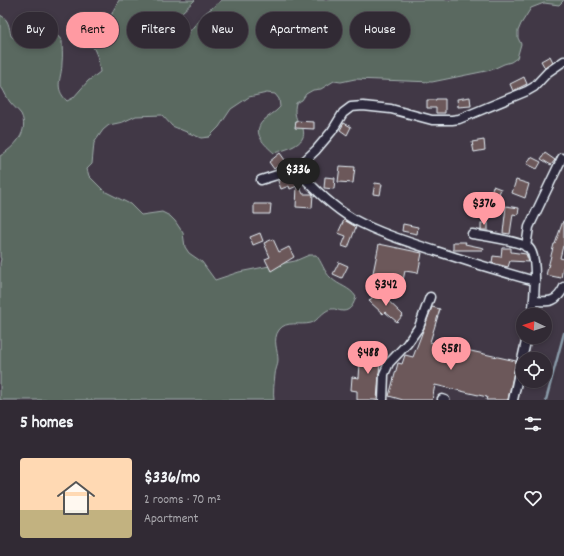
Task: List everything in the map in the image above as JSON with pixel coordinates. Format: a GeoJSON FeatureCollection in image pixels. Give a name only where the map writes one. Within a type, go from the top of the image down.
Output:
{"type":"FeatureCollection","features":[{"type":"Feature","properties":{"kind":"street"},"geometry":{"type":"LineString","coordinates":[[261,180],[296,169],[316,150],[332,131],[343,113],[351,107],[362,106],[391,108],[439,121],[458,119],[528,91],[548,72],[564,61]]}},
{"type":"Feature","properties":{"kind":"street"},"geometry":{"type":"LineString","coordinates":[[526,247],[529,227],[562,158]]}},
{"type":"Feature","properties":{"kind":"street"},"geometry":{"type":"LineString","coordinates":[[296,169],[313,188],[328,201],[353,218],[373,228],[400,239],[535,281]]}},
{"type":"Feature","properties":{"kind":"street"},"geometry":{"type":"LineString","coordinates":[[472,234],[526,247],[530,250],[535,281],[534,308]]}},
{"type":"Feature","properties":{"kind":"street"},"geometry":{"type":"LineString","coordinates":[[535,301],[552,301],[560,294],[564,287]]}},
{"type":"Feature","properties":{"kind":"street"},"geometry":{"type":"LineString","coordinates":[[383,400],[384,374],[389,363],[407,344],[419,327],[430,297]]}},
{"type":"Feature","properties":{"kind":"street"},"geometry":{"type":"LineString","coordinates":[[513,400],[525,344]]}},
{"type":"Feature","properties":{"kind":"green space"},"geometry":{"type":"Polygon","coordinates":[[[119,0],[195,0],[182,12],[127,12],[127,48],[190,48],[190,31],[198,21],[198,48],[248,48],[248,12],[207,12],[222,0],[564,0],[559,5],[544,3],[531,8],[518,31],[518,38],[521,44],[517,58],[491,70],[432,82],[355,79],[341,82],[334,81],[321,89],[313,90],[306,94],[302,100],[296,103],[296,116],[299,124],[303,128],[304,135],[302,139],[294,146],[274,153],[263,143],[258,130],[263,121],[280,107],[279,99],[275,94],[267,93],[249,97],[231,109],[219,127],[209,137],[201,138],[172,126],[162,115],[136,116],[123,122],[109,125],[103,130],[94,143],[92,164],[87,169],[89,176],[104,191],[130,204],[141,215],[162,212],[170,216],[183,233],[185,247],[189,253],[202,262],[215,280],[239,272],[295,261],[309,255],[316,255],[329,276],[334,281],[348,289],[356,297],[352,306],[346,311],[331,309],[311,323],[289,324],[285,325],[279,330],[276,338],[278,364],[274,381],[274,400],[0,400],[0,156],[15,144],[19,138],[22,133],[23,121],[21,114],[10,102],[0,87],[0,15],[7,21],[9,26],[12,36],[12,48],[58,48],[58,36],[62,41],[62,69],[59,87],[67,101],[73,98],[88,81],[100,72],[98,58],[94,48],[119,48],[119,12],[113,11],[119,0]]]}},
{"type":"Feature","properties":{"kind":"building"},"geometry":{"type":"Polygon","coordinates":[[[550,56],[553,62],[545,68],[541,61],[550,56]]]}},
{"type":"Feature","properties":{"kind":"building"},"geometry":{"type":"Polygon","coordinates":[[[524,77],[527,84],[513,91],[510,84],[524,77]]]}},
{"type":"Feature","properties":{"kind":"building"},"geometry":{"type":"Polygon","coordinates":[[[470,97],[471,106],[458,107],[457,99],[470,97]]]}},
{"type":"Feature","properties":{"kind":"building"},"geometry":{"type":"Polygon","coordinates":[[[445,99],[445,113],[436,113],[436,108],[427,108],[427,100],[445,99]]]}},
{"type":"Feature","properties":{"kind":"building"},"geometry":{"type":"Polygon","coordinates":[[[296,121],[314,122],[314,129],[295,128],[296,121]]]}},
{"type":"Feature","properties":{"kind":"building"},"geometry":{"type":"Polygon","coordinates":[[[344,123],[351,127],[347,135],[340,130],[344,123]]]}},
{"type":"Feature","properties":{"kind":"building"},"geometry":{"type":"Polygon","coordinates":[[[484,140],[485,150],[474,152],[472,142],[484,140]]]}},
{"type":"Feature","properties":{"kind":"building"},"geometry":{"type":"Polygon","coordinates":[[[280,153],[285,160],[274,169],[269,162],[280,153]]]}},
{"type":"Feature","properties":{"kind":"building"},"geometry":{"type":"Polygon","coordinates":[[[545,153],[555,160],[551,165],[541,159],[545,153]]]}},
{"type":"Feature","properties":{"kind":"building"},"geometry":{"type":"Polygon","coordinates":[[[531,157],[541,162],[537,169],[527,164],[531,157]]]}},
{"type":"Feature","properties":{"kind":"building"},"geometry":{"type":"Polygon","coordinates":[[[340,166],[355,167],[353,183],[338,182],[340,166]]]}},
{"type":"Feature","properties":{"kind":"building"},"geometry":{"type":"Polygon","coordinates":[[[294,175],[303,194],[313,194],[312,208],[296,207],[297,186],[290,189],[289,186],[281,189],[278,181],[294,175]]]}},
{"type":"Feature","properties":{"kind":"building"},"geometry":{"type":"Polygon","coordinates":[[[325,177],[335,178],[334,189],[324,188],[325,177]]]}},
{"type":"Feature","properties":{"kind":"building"},"geometry":{"type":"Polygon","coordinates":[[[516,180],[529,184],[525,198],[512,193],[516,180]]]}},
{"type":"Feature","properties":{"kind":"building"},"geometry":{"type":"Polygon","coordinates":[[[375,183],[382,184],[380,195],[373,194],[375,183]]]}},
{"type":"Feature","properties":{"kind":"building"},"geometry":{"type":"Polygon","coordinates":[[[493,186],[501,189],[498,196],[491,193],[493,186]]]}},
{"type":"Feature","properties":{"kind":"building"},"geometry":{"type":"Polygon","coordinates":[[[254,204],[271,204],[270,214],[254,214],[254,204]]]}},
{"type":"Feature","properties":{"kind":"building"},"geometry":{"type":"Polygon","coordinates":[[[506,206],[519,208],[518,215],[513,214],[510,234],[503,233],[506,206]]]}},
{"type":"Feature","properties":{"kind":"building"},"geometry":{"type":"Polygon","coordinates":[[[344,220],[356,227],[348,248],[342,246],[346,236],[338,233],[344,220]]]}},
{"type":"Feature","properties":{"kind":"building"},"geometry":{"type":"Polygon","coordinates":[[[563,221],[564,246],[560,258],[564,259],[564,267],[561,278],[546,275],[554,244],[563,221]]]}},
{"type":"Feature","properties":{"kind":"building"},"geometry":{"type":"Polygon","coordinates":[[[481,223],[488,223],[488,230],[481,230],[481,223]]]}},
{"type":"Feature","properties":{"kind":"building"},"geometry":{"type":"Polygon","coordinates":[[[403,224],[418,227],[417,234],[402,231],[403,224]]]}},
{"type":"Feature","properties":{"kind":"building"},"geometry":{"type":"Polygon","coordinates":[[[260,233],[263,241],[253,245],[250,237],[260,233]]]}},
{"type":"Feature","properties":{"kind":"building"},"geometry":{"type":"Polygon","coordinates":[[[273,239],[279,252],[289,247],[294,257],[271,271],[265,259],[270,257],[264,243],[273,239]]]}},
{"type":"Feature","properties":{"kind":"building"},"geometry":{"type":"Polygon","coordinates":[[[453,242],[466,242],[465,244],[484,248],[483,250],[453,250],[453,242]]]}},
{"type":"Feature","properties":{"kind":"building"},"geometry":{"type":"Polygon","coordinates":[[[379,244],[422,253],[418,273],[405,271],[403,280],[373,273],[379,244]]]}},
{"type":"Feature","properties":{"kind":"building"},"geometry":{"type":"Polygon","coordinates":[[[502,248],[511,248],[511,252],[526,254],[529,262],[510,261],[508,267],[492,263],[493,256],[501,257],[502,248]]]}},
{"type":"Feature","properties":{"kind":"building"},"geometry":{"type":"Polygon","coordinates":[[[339,262],[348,266],[342,278],[333,274],[339,262]]]}},
{"type":"Feature","properties":{"kind":"building"},"geometry":{"type":"Polygon","coordinates":[[[378,291],[403,315],[397,322],[385,312],[383,314],[369,301],[378,291]]]}},
{"type":"Feature","properties":{"kind":"building"},"geometry":{"type":"Polygon","coordinates":[[[432,307],[440,309],[430,342],[516,361],[508,400],[486,400],[487,397],[435,385],[432,400],[403,400],[389,396],[398,363],[402,364],[405,355],[413,357],[432,307]]]}},
{"type":"Feature","properties":{"kind":"building"},"geometry":{"type":"Polygon","coordinates":[[[361,347],[381,348],[377,400],[357,400],[357,391],[351,390],[352,377],[359,378],[361,347]]]}},
{"type":"Feature","properties":{"kind":"waterway"},"geometry":{"type":"LineString","coordinates":[[546,400],[564,333]]}}]}
